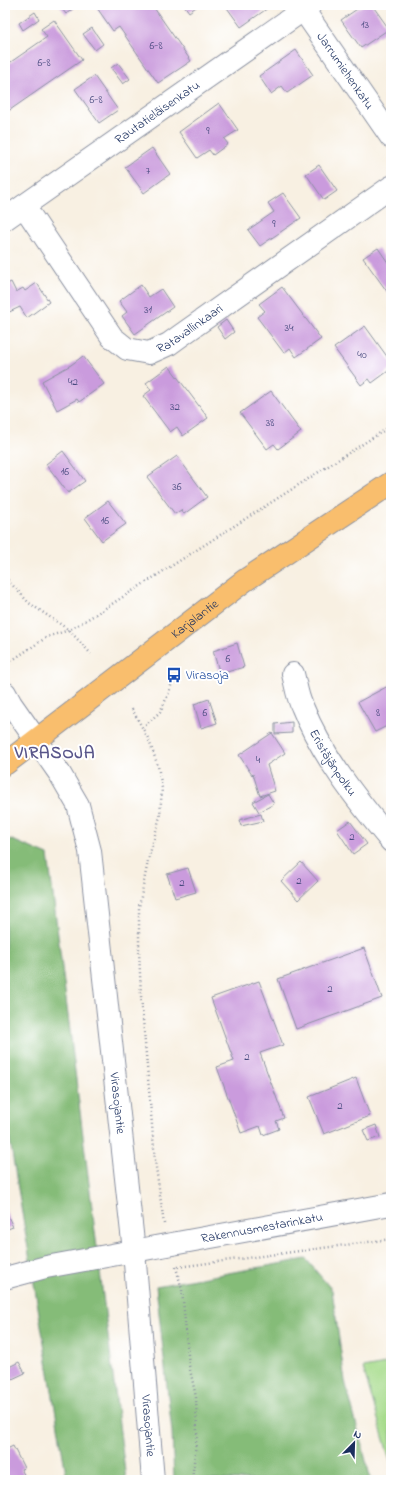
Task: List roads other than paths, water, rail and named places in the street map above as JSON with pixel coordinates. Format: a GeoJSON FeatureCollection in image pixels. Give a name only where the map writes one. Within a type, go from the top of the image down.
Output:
{"type":"FeatureCollection","features":[{"type":"Feature","properties":{"kind":"main road","name":"Karjalantie"},"geometry":{"type":"LineString","coordinates":[[5,764],[244,581],[391,483]]}},
{"type":"Feature","properties":{"kind":"street","name":"Jarrumiehenkatu"},"geometry":{"type":"LineString","coordinates":[[304,7],[391,137]]}},
{"type":"Feature","properties":{"kind":"street","name":"Rautatieläisenkatu"},"geometry":{"type":"LineString","coordinates":[[5,219],[304,7]]}},
{"type":"Feature","properties":{"kind":"street","name":"Ratavallinkaari"},"geometry":{"type":"LineString","coordinates":[[24,206],[112,337],[128,349],[149,353],[169,344],[391,187]]}},
{"type":"Feature","properties":{"kind":"street","name":"Eristäjänpolku"},"geometry":{"type":"LineString","coordinates":[[293,674],[301,705],[320,746],[391,841]]}},
{"type":"Feature","properties":{"kind":"street","name":"Virasojantie"},"geometry":{"type":"LineString","coordinates":[[5,693],[11,704],[60,774],[78,805],[90,851],[134,1251],[153,1480]]}},
{"type":"Feature","properties":{"kind":"street","name":"Rakennusmestarinkatu"},"geometry":{"type":"LineString","coordinates":[[5,1278],[46,1267],[391,1204]]}},
{"type":"Feature","properties":{"kind":"place","name":"Virasoja"},"geometry":{"type":"Point","coordinates":[174,675]}},
{"type":"Feature","properties":{"kind":"district","name":"VIRASOJA"},"geometry":{"type":"Point","coordinates":[55,753]}}]}
